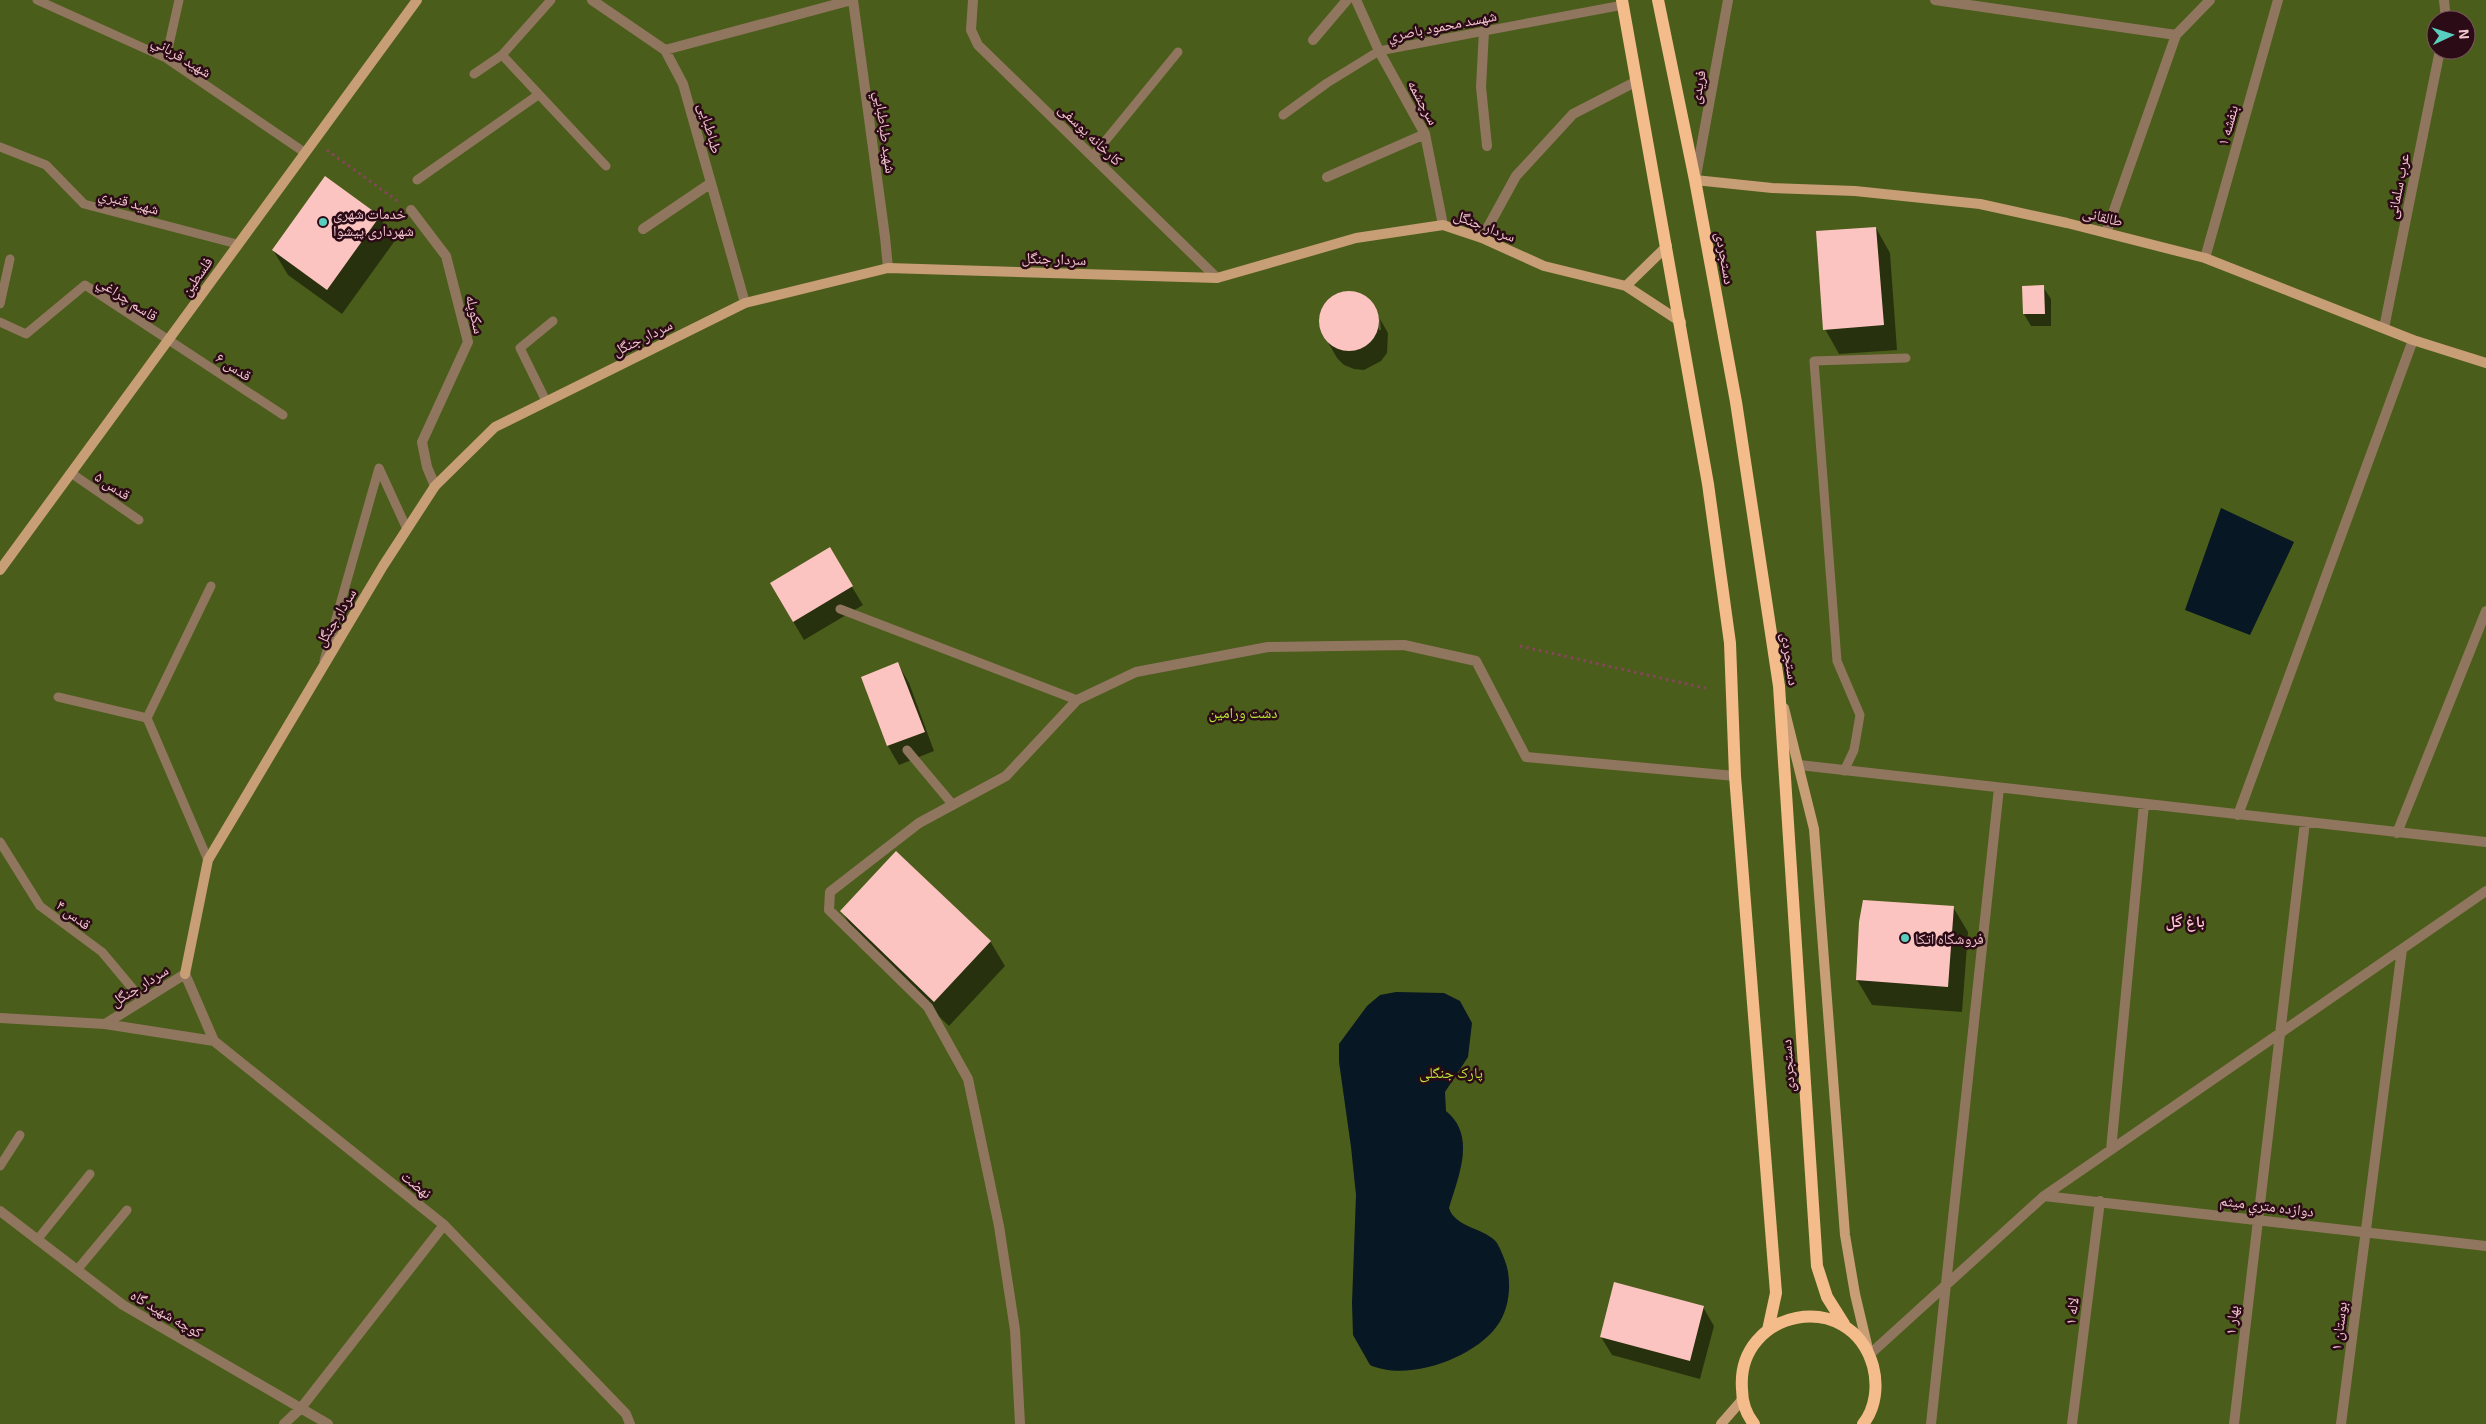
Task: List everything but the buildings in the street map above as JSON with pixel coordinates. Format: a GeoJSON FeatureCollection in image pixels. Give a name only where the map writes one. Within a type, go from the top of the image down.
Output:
{"type":"FeatureCollection","features":[{"type":"Feature","properties":{"kind":"main road","name":"دستجردی"},"geometry":{"type":"LineString","coordinates":[[1658,0],[1695,180],[1736,402],[1779,686],[1817,1266],[1827,1297],[1844,1324],[1869,1355]]}},
{"type":"Feature","properties":{"kind":"main road","name":"دستجردی"},"geometry":{"type":"LineString","coordinates":[[1623,3],[1681,322],[1708,484],[1730,643],[1735,776],[1776,1294],[1768,1330]]}},
{"type":"Feature","properties":{"kind":"main road"},"geometry":{"type":"LineString","coordinates":[[1754,1424],[1742,1400],[1741,1380],[1745,1361],[1754,1344],[1768,1330],[1782,1322],[1798,1317],[1814,1317],[1844,1324]]}},
{"type":"Feature","properties":{"kind":"main road"},"geometry":{"type":"LineString","coordinates":[[1864,1423],[1874,1400],[1876,1377],[1869,1355]]}},
{"type":"Feature","properties":{"kind":"street","name":"فلسطین"},"geometry":{"type":"LineString","coordinates":[[0,570],[417,0]]}},
{"type":"Feature","properties":{"kind":"street","name":"طباطبایی"},"geometry":{"type":"LineString","coordinates":[[592,0],[664,50],[683,84],[745,303]]}},
{"type":"Feature","properties":{"kind":"street"},"geometry":{"type":"LineString","coordinates":[[664,50],[853,0]]}},
{"type":"Feature","properties":{"kind":"street","name":"شهيد طباطبايي"},"geometry":{"type":"LineString","coordinates":[[853,0],[888,268]]}},
{"type":"Feature","properties":{"kind":"street","name":"کارخانه یوسفی"},"geometry":{"type":"LineString","coordinates":[[973,0],[971,30],[978,45],[1217,278]]}},
{"type":"Feature","properties":{"kind":"street"},"geometry":{"type":"LineString","coordinates":[[1313,40],[1348,0]]}},
{"type":"Feature","properties":{"kind":"street","name":"سرچشمه"},"geometry":{"type":"LineString","coordinates":[[1356,0],[1379,51],[1425,134],[1443,225]]}},
{"type":"Feature","properties":{"kind":"street","name":"فریدی"},"geometry":{"type":"LineString","coordinates":[[1695,180],[1728,0]]}},
{"type":"Feature","properties":{"kind":"street"},"geometry":{"type":"LineString","coordinates":[[1935,0],[1974,3],[2176,34]]}},
{"type":"Feature","properties":{"kind":"street"},"geometry":{"type":"LineString","coordinates":[[2106,233],[2176,34],[2210,0]]}},
{"type":"Feature","properties":{"kind":"street","name":"بنفشه ۱"},"geometry":{"type":"LineString","coordinates":[[2205,258],[2278,0]]}},
{"type":"Feature","properties":{"kind":"street"},"geometry":{"type":"LineString","coordinates":[[1484,31],[1480,88],[1487,146]]}},
{"type":"Feature","properties":{"kind":"street","name":"عرب سلمانی"},"geometry":{"type":"LineString","coordinates":[[2384,328],[2438,60]]}},
{"type":"Feature","properties":{"kind":"street"},"geometry":{"type":"LineString","coordinates":[[1482,238],[1516,176],[1573,114],[1637,81]]}},
{"type":"Feature","properties":{"kind":"street"},"geometry":{"type":"LineString","coordinates":[[1327,177],[1425,134]]}},
{"type":"Feature","properties":{"kind":"street","name":"طالقانی"},"geometry":{"type":"LineString","coordinates":[[1695,180],[1772,188],[1855,191],[1980,204],[2106,233],[2205,258],[2413,340],[2486,363]]}},
{"type":"Feature","properties":{"kind":"street"},"geometry":{"type":"LineString","coordinates":[[642,229],[711,183]]}},
{"type":"Feature","properties":{"kind":"street","name":"سکوپله"},"geometry":{"type":"LineString","coordinates":[[411,210],[446,256],[468,342],[422,442],[427,467],[435,486]]}},
{"type":"Feature","properties":{"kind":"street","name":"سردار جنگل"},"geometry":{"type":"LineString","coordinates":[[0,1018],[105,1024],[185,974],[208,860],[322,668],[435,486],[495,427],[745,303],[888,268],[1217,278],[1356,238],[1443,225],[1482,238],[1544,266],[1626,286],[1681,322]]}},
{"type":"Feature","properties":{"kind":"street"},"geometry":{"type":"LineString","coordinates":[[1626,286],[1667,246]]}},
{"type":"Feature","properties":{"kind":"street"},"geometry":{"type":"LineString","coordinates":[[2238,815],[2413,340]]}},
{"type":"Feature","properties":{"kind":"street"},"geometry":{"type":"LineString","coordinates":[[2397,833],[2486,611]]}},
{"type":"Feature","properties":{"kind":"street"},"geometry":{"type":"LineString","coordinates":[[1020,1424],[1015,1330],[999,1226],[968,1079],[928,1006],[829,910],[830,892],[919,823],[1006,776],[1076,700],[1136,672],[1268,647],[1404,645],[1476,661],[1526,757],[1735,776]]}},
{"type":"Feature","properties":{"kind":"street"},"geometry":{"type":"LineString","coordinates":[[1779,686],[1814,829],[1844,1235],[1869,1355],[2044,1196],[2486,891]]}},
{"type":"Feature","properties":{"kind":"street"},"geometry":{"type":"LineString","coordinates":[[1799,765],[2486,842]]}},
{"type":"Feature","properties":{"kind":"street"},"geometry":{"type":"LineString","coordinates":[[1931,1424],[1999,788]]}},
{"type":"Feature","properties":{"kind":"street"},"geometry":{"type":"LineString","coordinates":[[2111,1150],[2144,804]]}},
{"type":"Feature","properties":{"kind":"street","name":"بهار ۱"},"geometry":{"type":"LineString","coordinates":[[2234,1424],[2305,822]]}},
{"type":"Feature","properties":{"kind":"street","name":"بوستان ۱"},"geometry":{"type":"LineString","coordinates":[[2341,1424],[2402,949]]}},
{"type":"Feature","properties":{"kind":"street","name":"نهضت"},"geometry":{"type":"LineString","coordinates":[[185,974],[214,1041],[444,1225],[626,1414],[630,1424]]}},
{"type":"Feature","properties":{"kind":"street"},"geometry":{"type":"LineString","coordinates":[[105,1024],[214,1041]]}},
{"type":"Feature","properties":{"kind":"street","name":"دوازده متري میثم"},"geometry":{"type":"LineString","coordinates":[[2044,1196],[2486,1246]]}},
{"type":"Feature","properties":{"kind":"street","name":"لاله ۱"},"geometry":{"type":"LineString","coordinates":[[2072,1424],[2100,1201]]}},
{"type":"Feature","properties":{"kind":"street","name":"کوچه شهید گاه"},"geometry":{"type":"LineString","coordinates":[[0,1212],[123,1305],[328,1424]]}},
{"type":"Feature","properties":{"kind":"street"},"geometry":{"type":"LineString","coordinates":[[284,1424],[301,1408],[444,1225]]}},
{"type":"Feature","properties":{"kind":"street"},"geometry":{"type":"LineString","coordinates":[[1722,1424],[1742,1400]]}},
{"type":"Feature","properties":{"kind":"lane","name":"شهيد قرباني"},"geometry":{"type":"LineString","coordinates":[[37,0],[166,58],[304,152]]}},
{"type":"Feature","properties":{"kind":"lane"},"geometry":{"type":"LineString","coordinates":[[474,74],[502,55],[551,0]]}},
{"type":"Feature","properties":{"kind":"lane"},"geometry":{"type":"LineString","coordinates":[[166,58],[178,1]]}},
{"type":"Feature","properties":{"kind":"lane","name":"شهسد محمود باصري"},"geometry":{"type":"LineString","coordinates":[[1283,115],[1327,83],[1379,51],[1623,3]]}},
{"type":"Feature","properties":{"kind":"lane"},"geometry":{"type":"LineString","coordinates":[[1093,156],[1178,52]]}},
{"type":"Feature","properties":{"kind":"lane"},"geometry":{"type":"LineString","coordinates":[[502,55],[606,166]]}},
{"type":"Feature","properties":{"kind":"lane"},"geometry":{"type":"LineString","coordinates":[[417,180],[538,95]]}},
{"type":"Feature","properties":{"kind":"lane","name":"شهيد قنبري"},"geometry":{"type":"LineString","coordinates":[[0,147],[46,165],[84,204],[237,244]]}},
{"type":"Feature","properties":{"kind":"lane"},"geometry":{"type":"LineString","coordinates":[[0,304],[10,259]]}},
{"type":"Feature","properties":{"kind":"lane","name":"قاسم چراغي"},"geometry":{"type":"LineString","coordinates":[[0,322],[26,334],[85,286],[169,341]]}},
{"type":"Feature","properties":{"kind":"lane"},"geometry":{"type":"LineString","coordinates":[[546,401],[520,348],[553,321]]}},
{"type":"Feature","properties":{"kind":"lane","name":"قدس ۶"},"geometry":{"type":"LineString","coordinates":[[169,341],[283,415]]}},
{"type":"Feature","properties":{"kind":"lane"},"geometry":{"type":"LineString","coordinates":[[1844,771],[1854,750],[1860,715],[1837,661],[1814,361],[1906,358]]}},
{"type":"Feature","properties":{"kind":"lane"},"geometry":{"type":"LineString","coordinates":[[322,668],[379,468],[407,529]]}},
{"type":"Feature","properties":{"kind":"lane","name":"قدس ۵"},"geometry":{"type":"LineString","coordinates":[[71,473],[139,520]]}},
{"type":"Feature","properties":{"kind":"lane"},"geometry":{"type":"LineString","coordinates":[[208,860],[147,718],[211,586]]}},
{"type":"Feature","properties":{"kind":"lane"},"geometry":{"type":"LineString","coordinates":[[840,609],[1076,700]]}},
{"type":"Feature","properties":{"kind":"lane"},"geometry":{"type":"LineString","coordinates":[[58,696],[147,718]]}},
{"type":"Feature","properties":{"kind":"lane"},"geometry":{"type":"LineString","coordinates":[[907,750],[953,805]]}},
{"type":"Feature","properties":{"kind":"lane","name":"قدس ۴"},"geometry":{"type":"LineString","coordinates":[[0,842],[40,906],[102,952],[143,1000]]}},
{"type":"Feature","properties":{"kind":"lane"},"geometry":{"type":"LineString","coordinates":[[0,1166],[20,1135]]}},
{"type":"Feature","properties":{"kind":"lane"},"geometry":{"type":"LineString","coordinates":[[37,1240],[90,1174]]}},
{"type":"Feature","properties":{"kind":"lane"},"geometry":{"type":"LineString","coordinates":[[77,1270],[128,1210]]}},
{"type":"Feature","properties":{"kind":"path"},"geometry":{"type":"LineString","coordinates":[[327,150],[411,210]]}},
{"type":"Feature","properties":{"kind":"path"},"geometry":{"type":"LineString","coordinates":[[1520,646],[1709,689]]}},
{"type":"Feature","properties":{"kind":"green space","name":"دشت ورامین"},"geometry":{"type":"Polygon","coordinates":[[[0,0],[2486,0],[2486,1424],[0,1424],[0,0]]]}},
{"type":"Feature","properties":{"kind":"water"},"geometry":{"type":"Polygon","coordinates":[[[2221,508],[2294,542],[2250,635],[2185,610],[2221,508]]]}},
{"type":"Feature","properties":{"kind":"water"},"geometry":{"type":"Polygon","coordinates":[[[1396,992],[1444,993],[1460,1001],[1472,1023],[1468,1057],[1445,1092],[1446,1111],[1455,1121],[1461,1132],[1463,1145],[1460,1170],[1449,1208],[1457,1220],[1486,1234],[1497,1243],[1508,1272],[1509,1286],[1504,1314],[1497,1326],[1486,1338],[1456,1357],[1420,1369],[1402,1371],[1385,1370],[1370,1365],[1353,1335],[1352,1303],[1356,1195],[1339,1062],[1339,1044],[1367,1006],[1380,995],[1396,992]]]}},
{"type":"Feature","properties":{"kind":"place","name":"خدمات شهری شهرداری پیشوا"},"geometry":{"type":"Point","coordinates":[323,222]}},
{"type":"Feature","properties":{"kind":"place","name":"فروشگاه اتکا"},"geometry":{"type":"Point","coordinates":[1905,938]}},
{"type":"Feature","properties":{"kind":"district","name":"باغ گل"},"geometry":{"type":"Point","coordinates":[2185,920]}},
{"type":"Feature","properties":{"kind":"park label","name":"پارک جنگلی"},"geometry":{"type":"Point","coordinates":[1451,1072]}}]}
